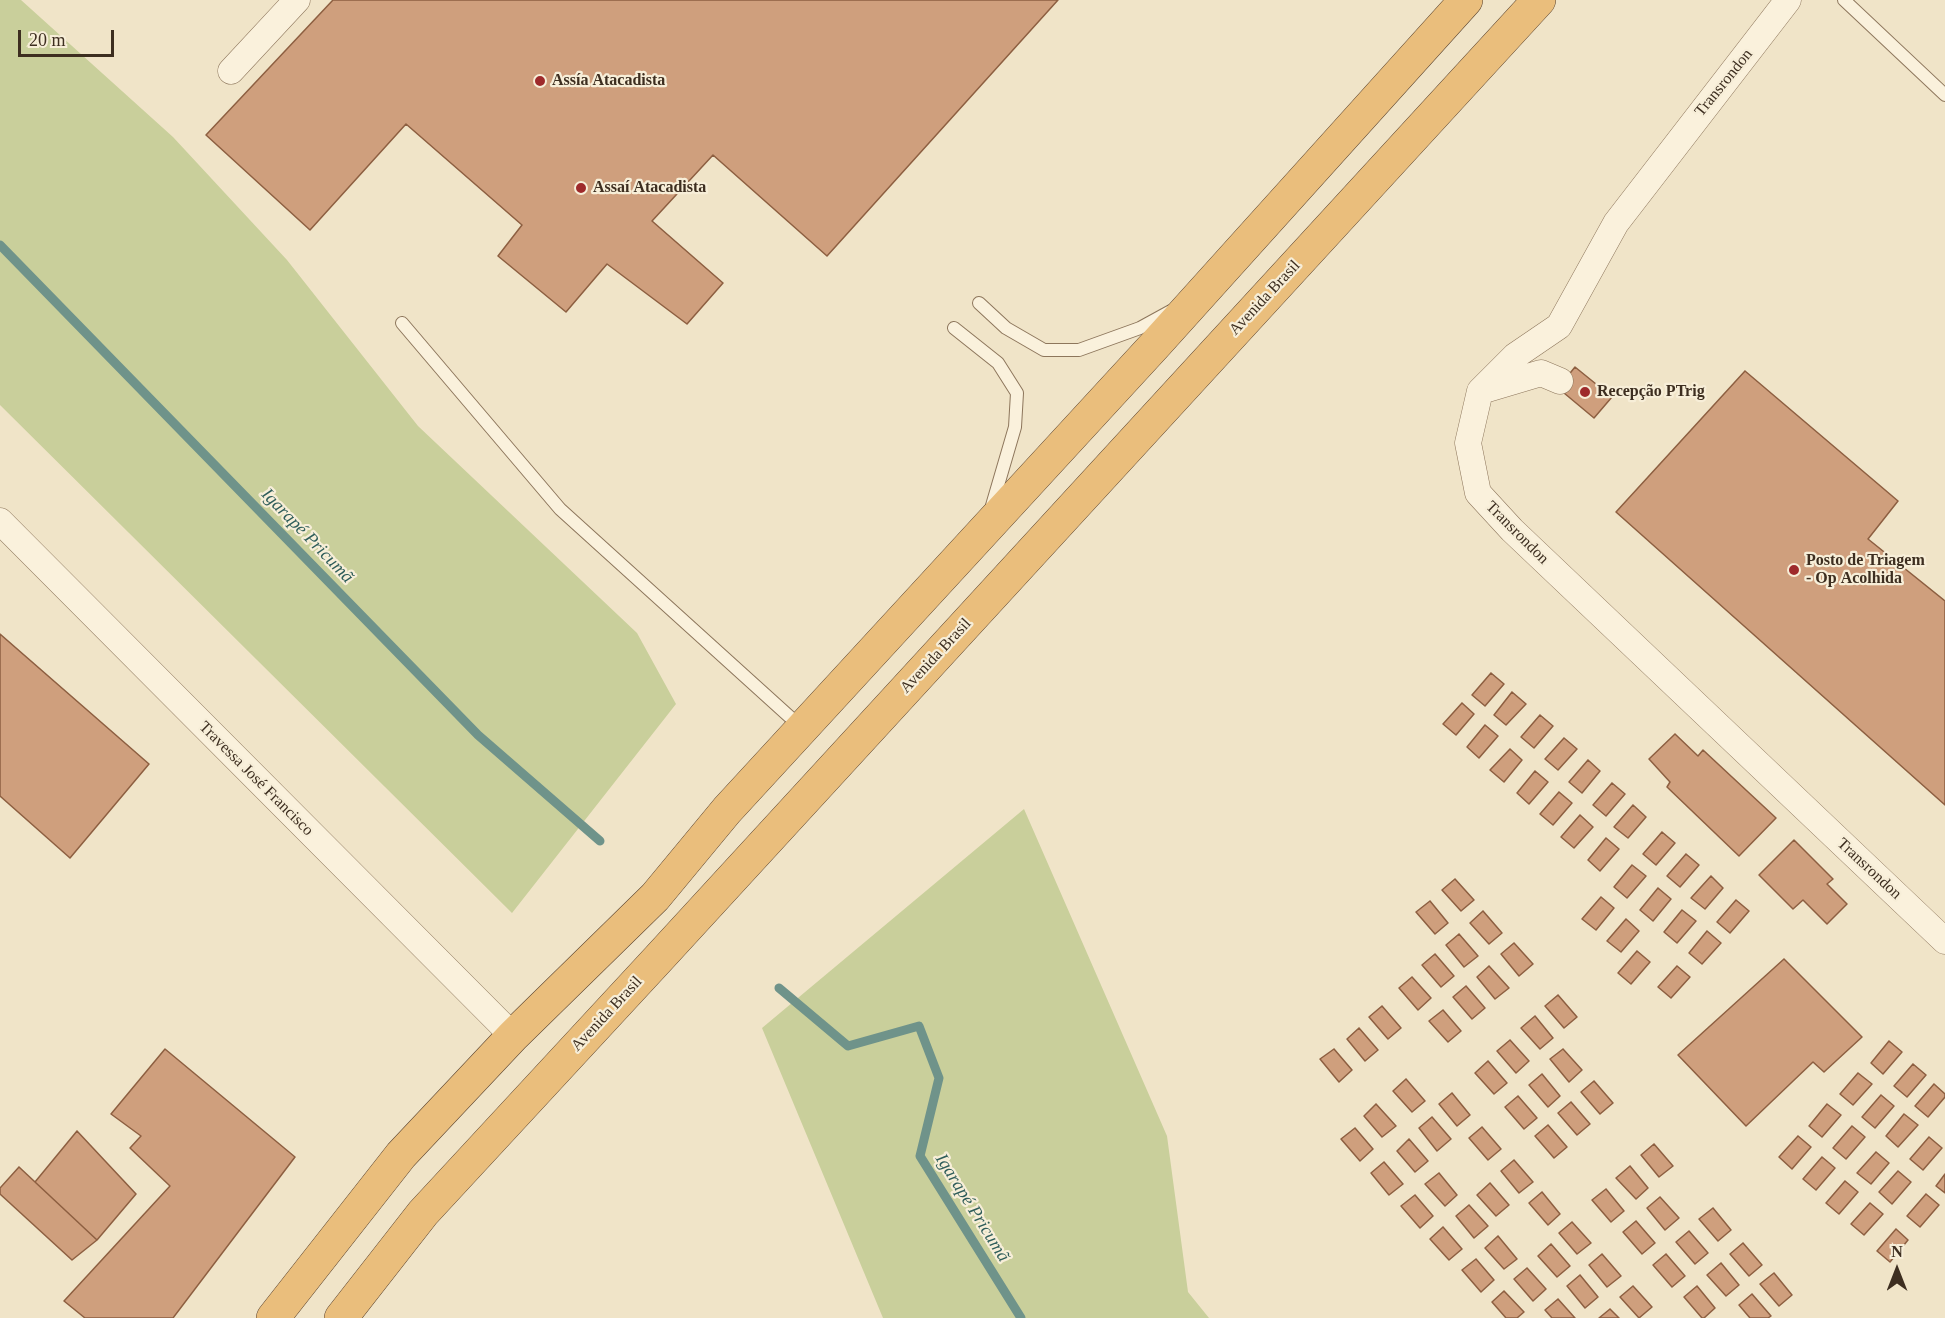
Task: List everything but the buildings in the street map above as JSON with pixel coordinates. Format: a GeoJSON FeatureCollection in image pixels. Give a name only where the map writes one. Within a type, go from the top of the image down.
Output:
{"type":"FeatureCollection","features":[{"type":"Feature","properties":{"kind":"highway"},"geometry":{"type":"LineString","coordinates":[[273,1318],[401,1155],[513,1036],[655,897],[727,810],[1199,296],[1466,0]]}},
{"type":"Feature","properties":{"kind":"highway","name":"Avenida Brasil"},"geometry":{"type":"LineString","coordinates":[[341,1318],[429,1205],[651,967],[1539,0]]}},
{"type":"Feature","properties":{"kind":"street"},"geometry":{"type":"LineString","coordinates":[[231,70],[297,0]]}},
{"type":"Feature","properties":{"kind":"street","name":"Transrondon"},"geometry":{"type":"LineString","coordinates":[[1788,0],[1616,223],[1559,326],[1515,356],[1480,391],[1468,443],[1478,493],[1512,530],[1945,940]]}},
{"type":"Feature","properties":{"kind":"street"},"geometry":{"type":"LineString","coordinates":[[1480,391],[1541,373],[1560,381]]}},
{"type":"Feature","properties":{"kind":"street","name":"Travessa José Francisco"},"geometry":{"type":"LineString","coordinates":[[0,521],[513,1036]]}},
{"type":"Feature","properties":{"kind":"lane"},"geometry":{"type":"LineString","coordinates":[[1844,0],[1945,95]]}},
{"type":"Feature","properties":{"kind":"lane"},"geometry":{"type":"LineString","coordinates":[[979,303],[1006,328],[1044,350],[1079,350],[1140,328],[1199,296]]}},
{"type":"Feature","properties":{"kind":"lane"},"geometry":{"type":"LineString","coordinates":[[402,323],[560,509],[803,729]]}},
{"type":"Feature","properties":{"kind":"lane"},"geometry":{"type":"LineString","coordinates":[[954,328],[998,363],[1017,393],[1015,427],[985,530]]}},
{"type":"Feature","properties":{"kind":"green space"},"geometry":{"type":"Polygon","coordinates":[[[0,0],[21,0],[173,137],[287,260],[418,426],[637,633],[676,704],[512,913],[0,405],[0,0]]]}},
{"type":"Feature","properties":{"kind":"green space"},"geometry":{"type":"Polygon","coordinates":[[[1024,809],[1167,1136],[1188,1292],[1209,1318],[883,1318],[762,1028],[1024,809]]]}},
{"type":"Feature","properties":{"kind":"waterway","name":"Igarapé Pricumã"},"geometry":{"type":"LineString","coordinates":[[0,245],[478,735],[600,841]]}},
{"type":"Feature","properties":{"kind":"waterway","name":"Igarapé Pricumã"},"geometry":{"type":"LineString","coordinates":[[779,988],[848,1046],[919,1026],[939,1078],[920,1156],[1021,1318]]}},
{"type":"Feature","properties":{"kind":"place","name":"Assía Atacadista"},"geometry":{"type":"Point","coordinates":[540,81]}},
{"type":"Feature","properties":{"kind":"place","name":"Assaí Atacadista"},"geometry":{"type":"Point","coordinates":[581,188]}},
{"type":"Feature","properties":{"kind":"place","name":"Recepção PTrig"},"geometry":{"type":"Point","coordinates":[1585,392]}},
{"type":"Feature","properties":{"kind":"place","name":"Posto de Triagem - Op Acolhida"},"geometry":{"type":"Point","coordinates":[1794,570]}}]}
